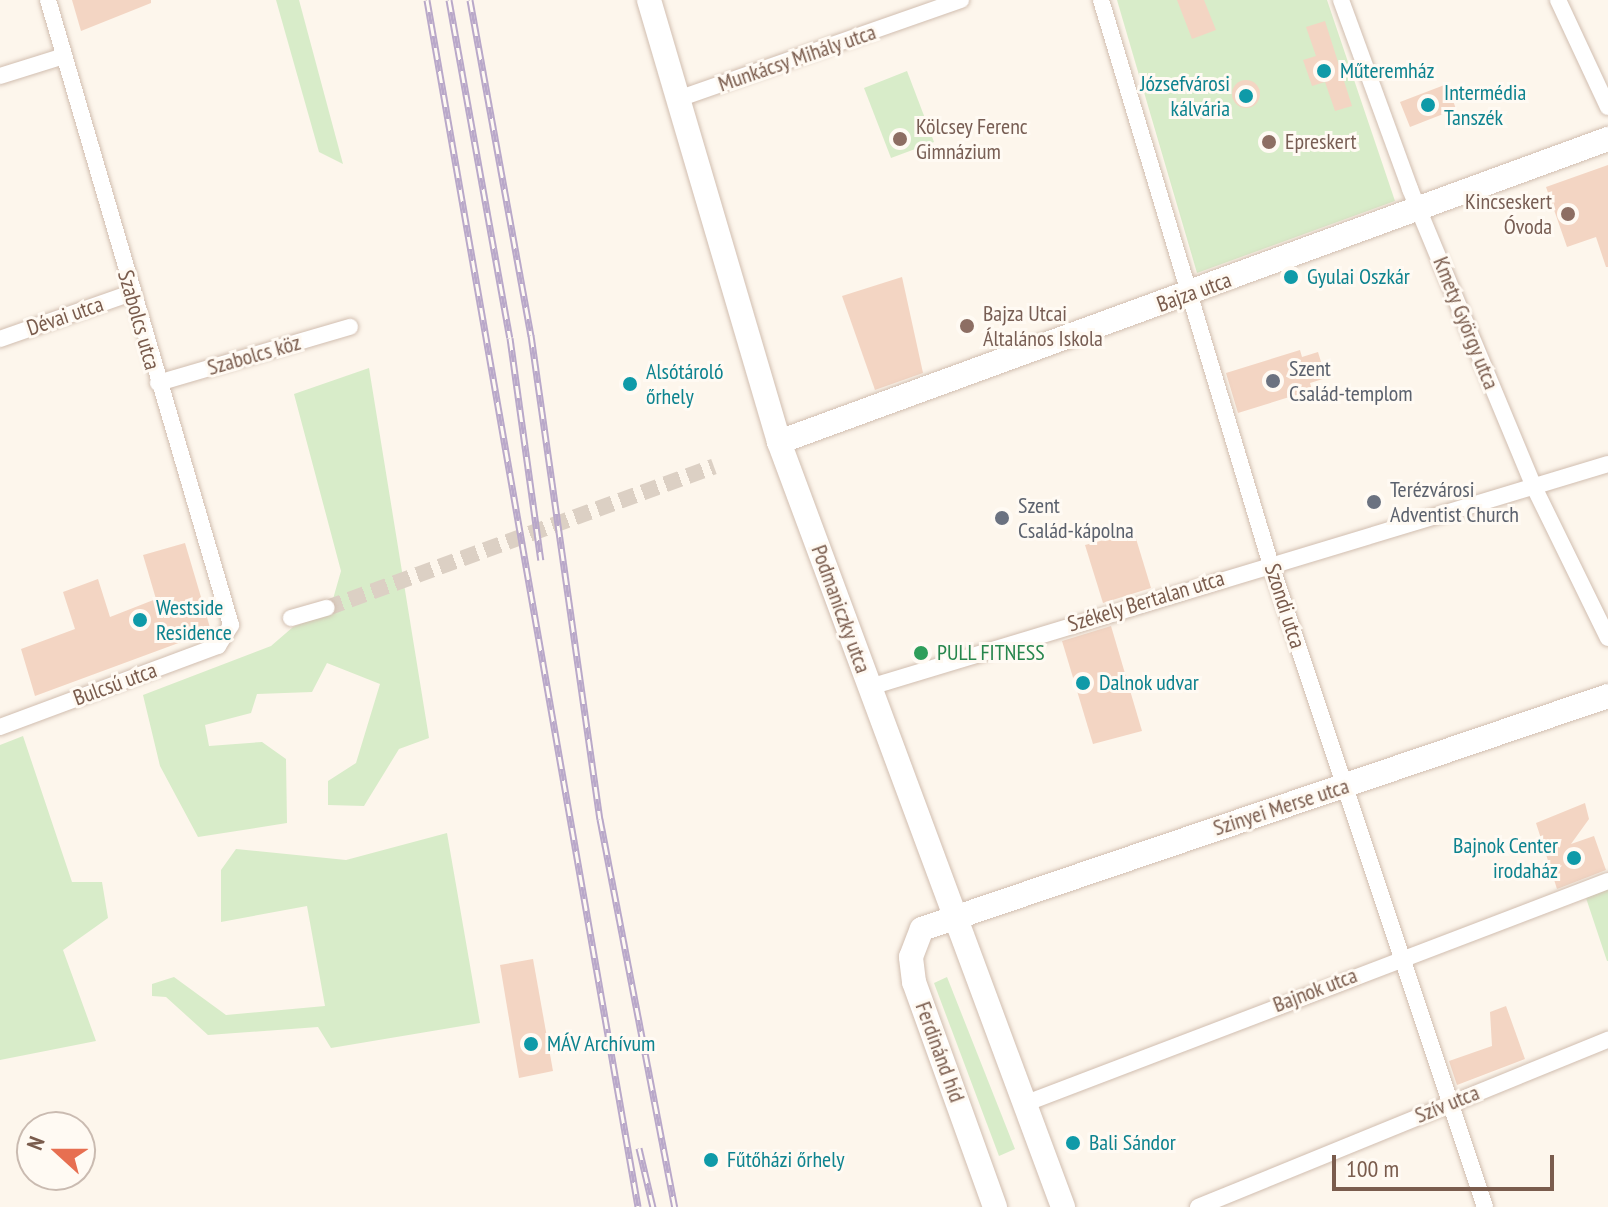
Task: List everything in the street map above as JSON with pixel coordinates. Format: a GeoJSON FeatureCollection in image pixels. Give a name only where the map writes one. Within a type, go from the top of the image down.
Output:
{"type":"FeatureCollection","features":[{"type":"Feature","properties":{"kind":"street","name":"Szabolcs utca"},"geometry":{"type":"LineString","coordinates":[[48,0],[131,293],[230,618],[226,638]]}},
{"type":"Feature","properties":{"kind":"street","name":"Podmaniczky utca"},"geometry":{"type":"LineString","coordinates":[[649,0],[779,442],[1063,1207]]}},
{"type":"Feature","properties":{"kind":"street","name":"Munkácsy Mihály utca"},"geometry":{"type":"LineString","coordinates":[[678,99],[961,0]]}},
{"type":"Feature","properties":{"kind":"street","name":"Szondi utca"},"geometry":{"type":"LineString","coordinates":[[1101,0],[1270,562],[1398,958],[1451,1102],[1485,1207]]}},
{"type":"Feature","properties":{"kind":"street","name":"Kmety György utca"},"geometry":{"type":"LineString","coordinates":[[1341,0],[1419,209],[1534,487],[1608,638]]}},
{"type":"Feature","properties":{"kind":"street"},"geometry":{"type":"LineString","coordinates":[[1558,0],[1608,107]]}},
{"type":"Feature","properties":{"kind":"street"},"geometry":{"type":"LineString","coordinates":[[0,76],[64,56]]}},
{"type":"Feature","properties":{"kind":"street","name":"Bajza utca"},"geometry":{"type":"LineString","coordinates":[[779,442],[1608,139]]}},
{"type":"Feature","properties":{"kind":"street","name":"Dévai utca"},"geometry":{"type":"LineString","coordinates":[[0,339],[131,293]]}},
{"type":"Feature","properties":{"kind":"street","name":"Szabolcs köz"},"geometry":{"type":"LineString","coordinates":[[158,383],[350,327]]}},
{"type":"Feature","properties":{"kind":"street","name":"Székely Bertalan utca"},"geometry":{"type":"LineString","coordinates":[[870,687],[1270,562],[1608,464]]}},
{"type":"Feature","properties":{"kind":"street"},"geometry":{"type":"LineString","coordinates":[[291,618],[327,608]]}},
{"type":"Feature","properties":{"kind":"street","name":"Bulcsú utca"},"geometry":{"type":"LineString","coordinates":[[0,727],[226,638]]}},
{"type":"Feature","properties":{"kind":"street","name":"Szinyei Merse utca"},"geometry":{"type":"LineString","coordinates":[[953,915],[1344,787],[1608,696]]}},
{"type":"Feature","properties":{"kind":"street","name":"Bajnok utca"},"geometry":{"type":"LineString","coordinates":[[1024,1104],[1398,958],[1608,881]]}},
{"type":"Feature","properties":{"kind":"street","name":"Ferdinánd híd"},"geometry":{"type":"LineString","coordinates":[[953,915],[917,937],[914,982],[995,1207]]}},
{"type":"Feature","properties":{"kind":"street","name":"Szív utca"},"geometry":{"type":"LineString","coordinates":[[1198,1207],[1608,1040]]}},
{"type":"Feature","properties":{"kind":"green space"},"geometry":{"type":"Polygon","coordinates":[[[276,0],[299,0],[343,164],[319,152],[276,0]]]}},
{"type":"Feature","properties":{"kind":"green space","name":"Epreskert"},"geometry":{"type":"Polygon","coordinates":[[[1117,0],[1327,0],[1395,201],[1197,273],[1117,0]]]}},
{"type":"Feature","properties":{"kind":"green space"},"geometry":{"type":"Polygon","coordinates":[[[907,71],[934,142],[891,158],[864,88],[907,71]]]}},
{"type":"Feature","properties":{"kind":"green space"},"geometry":{"type":"Polygon","coordinates":[[[369,368],[429,738],[399,749],[364,806],[328,805],[328,781],[356,763],[380,684],[327,663],[312,692],[257,694],[251,713],[205,725],[209,746],[262,742],[286,759],[287,823],[198,837],[160,766],[143,695],[271,646],[293,627],[329,613],[341,571],[294,394],[369,368]]]}},
{"type":"Feature","properties":{"kind":"green space"},"geometry":{"type":"Polygon","coordinates":[[[23,736],[72,882],[102,882],[108,918],[63,950],[96,1041],[0,1060],[0,745],[23,736]]]}},
{"type":"Feature","properties":{"kind":"green space"},"geometry":{"type":"Polygon","coordinates":[[[447,833],[480,1023],[331,1048],[318,1027],[208,1035],[166,997],[152,996],[152,984],[174,977],[226,1015],[325,1006],[307,906],[221,922],[221,870],[236,849],[346,860],[447,833]]]}},
{"type":"Feature","properties":{"kind":"green space"},"geometry":{"type":"Polygon","coordinates":[[[1608,889],[1608,961],[1607,961],[1586,898],[1608,889]]]}},
{"type":"Feature","properties":{"kind":"green space"},"geometry":{"type":"Polygon","coordinates":[[[947,977],[1015,1149],[999,1156],[934,983],[947,977]]]}},
{"type":"Feature","properties":{"kind":"building"},"geometry":{"type":"Polygon","coordinates":[[[72,0],[151,0],[151,3],[81,31],[72,0]]]}},
{"type":"Feature","properties":{"kind":"building"},"geometry":{"type":"Polygon","coordinates":[[[1177,0],[1204,0],[1216,30],[1192,39],[1177,0]]]}},
{"type":"Feature","properties":{"kind":"building","name":"Műteremház"},"geometry":{"type":"Polygon","coordinates":[[[1325,21],[1352,106],[1335,111],[1325,82],[1312,86],[1303,60],[1316,56],[1306,27],[1325,21]]]}},
{"type":"Feature","properties":{"kind":"building","name":"Józsefvárosi kálvária"},"geometry":{"type":"Polygon","coordinates":[[[1246,80],[1256,84],[1260,94],[1256,104],[1246,108],[1236,104],[1232,94],[1236,84],[1246,80]]]}},
{"type":"Feature","properties":{"kind":"building","name":"Intermédia Tanszék"},"geometry":{"type":"Polygon","coordinates":[[[1447,84],[1456,109],[1410,127],[1400,102],[1447,84]]]}},
{"type":"Feature","properties":{"kind":"building","name":"Kincseskert Óvoda"},"geometry":{"type":"Polygon","coordinates":[[[1608,165],[1606,267],[1596,237],[1567,247],[1546,187],[1608,165]]]}},
{"type":"Feature","properties":{"kind":"building"},"geometry":{"type":"Polygon","coordinates":[[[902,277],[923,373],[875,390],[842,296],[902,277]]]}},
{"type":"Feature","properties":{"kind":"building","name":"Szent Család-templom"},"geometry":{"type":"Polygon","coordinates":[[[1300,350],[1302,357],[1318,352],[1326,378],[1310,383],[1312,390],[1238,413],[1226,373],[1300,350]]]}},
{"type":"Feature","properties":{"kind":"building"},"geometry":{"type":"Polygon","coordinates":[[[1134,532],[1151,588],[1103,603],[1085,545],[1134,532]]]}},
{"type":"Feature","properties":{"kind":"building","name":"Westside Residence"},"geometry":{"type":"Polygon","coordinates":[[[185,543],[211,631],[35,696],[21,649],[75,629],[63,592],[98,579],[110,617],[156,599],[143,555],[185,543]]]}},
{"type":"Feature","properties":{"kind":"building","name":"Dalnok udvar"},"geometry":{"type":"Polygon","coordinates":[[[1111,626],[1142,731],[1093,744],[1062,641],[1111,626]]]}},
{"type":"Feature","properties":{"kind":"building","name":"Bajnok Center irodaház"},"geometry":{"type":"Polygon","coordinates":[[[1585,803],[1589,819],[1571,844],[1594,836],[1606,870],[1557,889],[1536,823],[1585,803]]]}},
{"type":"Feature","properties":{"kind":"building","name":"MÁV Archívum"},"geometry":{"type":"Polygon","coordinates":[[[533,959],[553,1071],[519,1078],[500,965],[533,959]]]}},
{"type":"Feature","properties":{"kind":"building"},"geometry":{"type":"Polygon","coordinates":[[[1506,1006],[1525,1059],[1457,1085],[1449,1061],[1492,1046],[1490,1012],[1506,1006]]]}},
{"type":"Feature","properties":{"kind":"tunnel"},"geometry":{"type":"LineString","coordinates":[[327,608],[714,466]]}},
{"type":"Feature","properties":{"kind":"railway"},"geometry":{"type":"LineString","coordinates":[[427,0],[638,1207]]}},
{"type":"Feature","properties":{"kind":"railway"},"geometry":{"type":"LineString","coordinates":[[449,0],[510,338],[541,560]]}},
{"type":"Feature","properties":{"kind":"railway"},"geometry":{"type":"LineString","coordinates":[[470,0],[531,335],[600,819],[675,1207]]}},
{"type":"Feature","properties":{"kind":"railway"},"geometry":{"type":"LineString","coordinates":[[639,1148],[653,1207]]}},
{"type":"Feature","properties":{"kind":"place","name":"Műteremház"},"geometry":{"type":"Point","coordinates":[1324,71]}},
{"type":"Feature","properties":{"kind":"place","name":"Józsefvárosi kálvária"},"geometry":{"type":"Point","coordinates":[1246,96]}},
{"type":"Feature","properties":{"kind":"place","name":"Intermédia Tanszék"},"geometry":{"type":"Point","coordinates":[1428,105]}},
{"type":"Feature","properties":{"kind":"place","name":"Kölcsey Ferenc Gimnázium"},"geometry":{"type":"Point","coordinates":[900,139]}},
{"type":"Feature","properties":{"kind":"place","name":"Epreskert"},"geometry":{"type":"Point","coordinates":[1269,142]}},
{"type":"Feature","properties":{"kind":"place","name":"Kincseskert Óvoda"},"geometry":{"type":"Point","coordinates":[1568,214]}},
{"type":"Feature","properties":{"kind":"place","name":"Gyulai Oszkár"},"geometry":{"type":"Point","coordinates":[1291,277]}},
{"type":"Feature","properties":{"kind":"place","name":"Bajza Utcai Általános Iskola"},"geometry":{"type":"Point","coordinates":[967,326]}},
{"type":"Feature","properties":{"kind":"place","name":"Szent Család-templom"},"geometry":{"type":"Point","coordinates":[1273,381]}},
{"type":"Feature","properties":{"kind":"place","name":"Alsótároló őrhely"},"geometry":{"type":"Point","coordinates":[630,384]}},
{"type":"Feature","properties":{"kind":"place","name":"Terézvárosi Adventist Church"},"geometry":{"type":"Point","coordinates":[1374,502]}},
{"type":"Feature","properties":{"kind":"place","name":"Szent Család-kápolna"},"geometry":{"type":"Point","coordinates":[1002,518]}},
{"type":"Feature","properties":{"kind":"place","name":"Westside Residence"},"geometry":{"type":"Point","coordinates":[140,620]}},
{"type":"Feature","properties":{"kind":"place","name":"PULL FITNESS"},"geometry":{"type":"Point","coordinates":[921,653]}},
{"type":"Feature","properties":{"kind":"place","name":"Dalnok udvar"},"geometry":{"type":"Point","coordinates":[1083,683]}},
{"type":"Feature","properties":{"kind":"place","name":"Bajnok Center irodaház"},"geometry":{"type":"Point","coordinates":[1574,858]}},
{"type":"Feature","properties":{"kind":"place","name":"MÁV Archívum"},"geometry":{"type":"Point","coordinates":[531,1044]}},
{"type":"Feature","properties":{"kind":"place","name":"Bali Sándor"},"geometry":{"type":"Point","coordinates":[1073,1143]}},
{"type":"Feature","properties":{"kind":"place","name":"Fűtőházi őrhely"},"geometry":{"type":"Point","coordinates":[711,1160]}}]}
